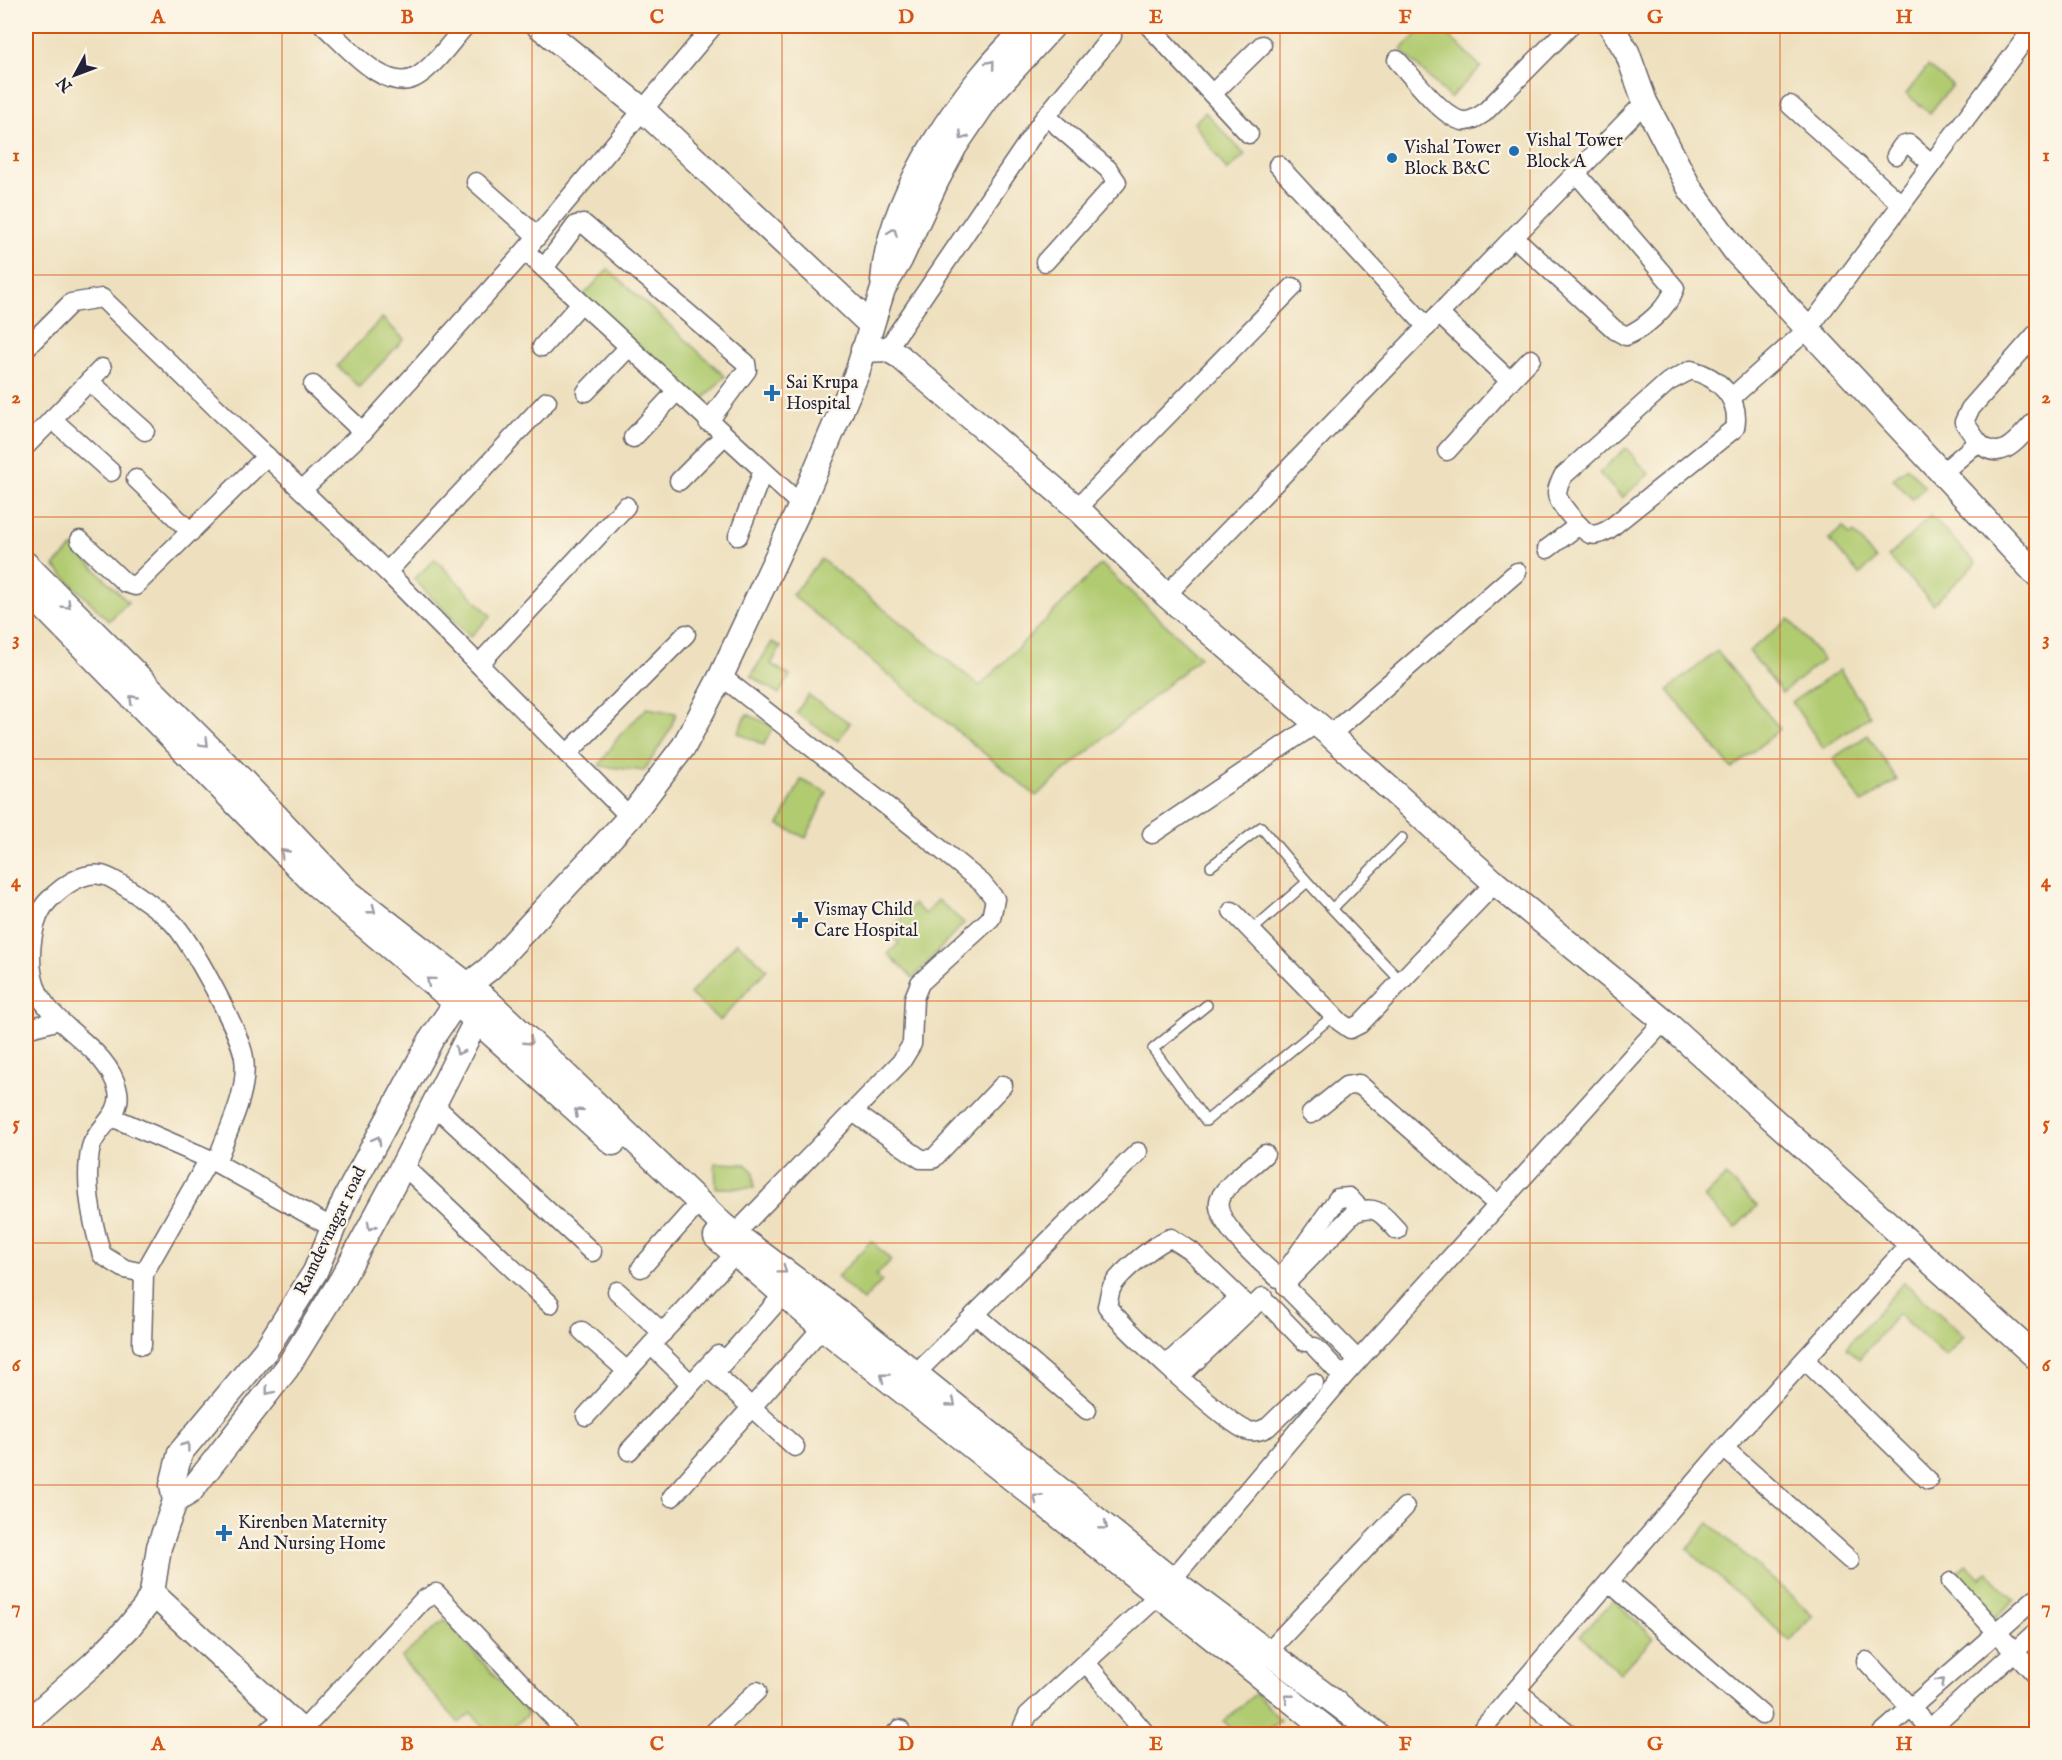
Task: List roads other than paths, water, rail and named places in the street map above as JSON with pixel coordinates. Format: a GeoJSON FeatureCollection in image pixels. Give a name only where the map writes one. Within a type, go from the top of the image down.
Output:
{"type":"FeatureCollection","features":[{"type":"Feature","properties":{"kind":"street"},"geometry":{"type":"LineString","coordinates":[[324,26],[385,79],[403,83],[418,76],[465,26]]}},
{"type":"Feature","properties":{"kind":"street"},"geometry":{"type":"LineString","coordinates":[[539,26],[643,110],[870,324]]}},
{"type":"Feature","properties":{"kind":"street"},"geometry":{"type":"LineString","coordinates":[[302,490],[363,432],[525,251],[713,26]]}},
{"type":"Feature","properties":{"kind":"street"},"geometry":{"type":"LineString","coordinates":[[883,289],[885,254],[924,160],[957,106],[1000,53],[1029,26]]}},
{"type":"Feature","properties":{"kind":"street"},"geometry":{"type":"LineString","coordinates":[[462,993],[489,969],[630,817],[684,746],[721,676],[801,505],[857,373],[870,324],[883,289],[900,260],[956,146],[989,96],[1053,26]]}},
{"type":"Feature","properties":{"kind":"street"},"geometry":{"type":"LineString","coordinates":[[1149,26],[1249,134]]}},
{"type":"Feature","properties":{"kind":"street"},"geometry":{"type":"LineString","coordinates":[[1397,60],[1448,115],[1462,121],[1471,121],[1484,113],[1570,26]]}},
{"type":"Feature","properties":{"kind":"street"},"geometry":{"type":"LineString","coordinates":[[1611,26],[1627,52],[1646,102],[1697,198],[1736,252],[2037,574]]}},
{"type":"Feature","properties":{"kind":"street"},"geometry":{"type":"LineString","coordinates":[[1731,398],[1809,328],[2034,26]]}},
{"type":"Feature","properties":{"kind":"street"},"geometry":{"type":"LineString","coordinates":[[887,349],[987,198],[1046,116],[1112,36]]}},
{"type":"Feature","properties":{"kind":"street"},"geometry":{"type":"LineString","coordinates":[[1212,94],[1262,45]]}},
{"type":"Feature","properties":{"kind":"street"},"geometry":{"type":"LineString","coordinates":[[1166,595],[1646,102]]}},
{"type":"Feature","properties":{"kind":"street"},"geometry":{"type":"LineString","coordinates":[[1790,105],[1901,204]]}},
{"type":"Feature","properties":{"kind":"street"},"geometry":{"type":"LineString","coordinates":[[1045,262],[1117,182],[1108,169],[1046,116]]}},
{"type":"Feature","properties":{"kind":"street"},"geometry":{"type":"LineString","coordinates":[[1896,155],[1902,146],[1909,144],[1931,163]]}},
{"type":"Feature","properties":{"kind":"street"},"geometry":{"type":"LineString","coordinates":[[1278,165],[1433,320],[1510,381]]}},
{"type":"Feature","properties":{"kind":"street"},"geometry":{"type":"LineString","coordinates":[[1514,237],[1615,330],[1626,336],[1651,319],[1672,296],[1675,288],[1576,173]]}},
{"type":"Feature","properties":{"kind":"street"},"geometry":{"type":"LineString","coordinates":[[476,183],[537,236]]}},
{"type":"Feature","properties":{"kind":"street"},"geometry":{"type":"LineString","coordinates":[[544,268],[576,225],[584,224],[746,363],[747,370],[708,422]]}},
{"type":"Feature","properties":{"kind":"street"},"geometry":{"type":"LineString","coordinates":[[525,251],[708,422],[801,505]]}},
{"type":"Feature","properties":{"kind":"street"},"geometry":{"type":"LineString","coordinates":[[1077,508],[1293,287]]}},
{"type":"Feature","properties":{"kind":"street"},"geometry":{"type":"LineString","coordinates":[[26,348],[71,303],[102,298],[387,572],[630,817]]}},
{"type":"Feature","properties":{"kind":"street"},"geometry":{"type":"LineString","coordinates":[[542,346],[581,303]]}},
{"type":"Feature","properties":{"kind":"street"},"geometry":{"type":"LineString","coordinates":[[2036,335],[1970,409],[1964,422],[1988,452],[1997,453],[2008,447],[2037,420]]}},
{"type":"Feature","properties":{"kind":"street"},"geometry":{"type":"LineString","coordinates":[[586,392],[628,347]]}},
{"type":"Feature","properties":{"kind":"street"},"geometry":{"type":"LineString","coordinates":[[863,350],[887,349],[900,356],[1077,508],[1166,595],[1323,729],[1495,883],[1664,1022],[1909,1245],[2037,1357]]}},
{"type":"Feature","properties":{"kind":"street"},"geometry":{"type":"LineString","coordinates":[[1446,451],[1532,359]]}},
{"type":"Feature","properties":{"kind":"street"},"geometry":{"type":"LineString","coordinates":[[26,446],[102,368]]}},
{"type":"Feature","properties":{"kind":"street"},"geometry":{"type":"LineString","coordinates":[[1691,370],[1711,377],[1731,398],[1737,409],[1735,428],[1608,530],[1599,535],[1589,534],[1578,525],[1558,498],[1557,488],[1563,476],[1668,382],[1691,370]]}},
{"type":"Feature","properties":{"kind":"street"},"geometry":{"type":"LineString","coordinates":[[89,381],[145,431]]}},
{"type":"Feature","properties":{"kind":"street"},"geometry":{"type":"LineString","coordinates":[[313,385],[363,432]]}},
{"type":"Feature","properties":{"kind":"street"},"geometry":{"type":"LineString","coordinates":[[633,438],[676,392]]}},
{"type":"Feature","properties":{"kind":"street"},"geometry":{"type":"LineString","coordinates":[[387,572],[547,401]]}},
{"type":"Feature","properties":{"kind":"street"},"geometry":{"type":"LineString","coordinates":[[52,419],[111,472]]}},
{"type":"Feature","properties":{"kind":"street"},"geometry":{"type":"LineString","coordinates":[[679,481],[724,436]]}},
{"type":"Feature","properties":{"kind":"street"},"geometry":{"type":"LineString","coordinates":[[1942,473],[1978,442]]}},
{"type":"Feature","properties":{"kind":"street"},"geometry":{"type":"LineString","coordinates":[[80,540],[125,583],[135,586],[267,456]]}},
{"type":"Feature","properties":{"kind":"street"},"geometry":{"type":"LineString","coordinates":[[738,536],[764,471]]}},
{"type":"Feature","properties":{"kind":"street"},"geometry":{"type":"LineString","coordinates":[[136,479],[191,532]]}},
{"type":"Feature","properties":{"kind":"street"},"geometry":{"type":"LineString","coordinates":[[479,664],[626,506]]}},
{"type":"Feature","properties":{"kind":"street"},"geometry":{"type":"LineString","coordinates":[[1547,549],[1578,525]]}},
{"type":"Feature","properties":{"kind":"street"},"geometry":{"type":"LineString","coordinates":[[26,564],[242,780],[347,891],[481,1010],[617,1125],[739,1243],[830,1319],[1259,1661],[1333,1734]]}},
{"type":"Feature","properties":{"kind":"street"},"geometry":{"type":"LineString","coordinates":[[1152,834],[1323,729],[1517,572]]}},
{"type":"Feature","properties":{"kind":"street"},"geometry":{"type":"LineString","coordinates":[[26,590],[314,883],[462,993]]}},
{"type":"Feature","properties":{"kind":"street"},"geometry":{"type":"LineString","coordinates":[[567,754],[686,634]]}},
{"type":"Feature","properties":{"kind":"street"},"geometry":{"type":"LineString","coordinates":[[586,1416],[657,1339],[853,1112],[901,1062],[912,1044],[914,998],[920,983],[991,918],[995,899],[982,883],[938,847],[721,676]]}},
{"type":"Feature","properties":{"kind":"street"},"geometry":{"type":"LineString","coordinates":[[142,1345],[144,1273],[213,1161],[241,1096],[244,1058],[235,1032],[207,975],[174,923],[136,894],[101,875],[80,878],[63,887],[42,907],[33,925],[33,977],[48,1008],[93,1050],[113,1076],[118,1094],[112,1117],[91,1145],[89,1190],[94,1230],[102,1255],[125,1269],[144,1273]]}},
{"type":"Feature","properties":{"kind":"street"},"geometry":{"type":"LineString","coordinates":[[1232,911],[1333,1016],[1344,1026],[1356,1028],[1495,883]]}},
{"type":"Feature","properties":{"kind":"street"},"geometry":{"type":"LineString","coordinates":[[481,1010],[489,969]]}},
{"type":"Feature","properties":{"kind":"street","name":"Ramdevnagar road"},"geometry":{"type":"LineString","coordinates":[[26,1723],[128,1628],[152,1593],[159,1547],[176,1501],[172,1485],[180,1454],[265,1351],[315,1272],[350,1189],[432,1038],[462,993]]}},
{"type":"Feature","properties":{"kind":"street"},"geometry":{"type":"LineString","coordinates":[[481,1010],[690,1213],[739,1243],[781,1293],[830,1319],[915,1374],[1165,1587]]}},
{"type":"Feature","properties":{"kind":"street","name":"Ramdevnagar road"},"geometry":{"type":"LineString","coordinates":[[176,1501],[190,1492],[287,1368],[342,1279],[403,1165],[481,1010]]}},
{"type":"Feature","properties":{"kind":"street"},"geometry":{"type":"LineString","coordinates":[[26,1029],[59,1020]]}},
{"type":"Feature","properties":{"kind":"street"},"geometry":{"type":"LineString","coordinates":[[1026,1734],[1023,1726],[1028,1715],[1087,1664],[1165,1587],[1358,1360],[1664,1022]]}},
{"type":"Feature","properties":{"kind":"street"},"geometry":{"type":"LineString","coordinates":[[1311,1114],[1346,1086],[1359,1084],[1498,1205]]}},
{"type":"Feature","properties":{"kind":"street"},"geometry":{"type":"LineString","coordinates":[[853,1112],[921,1159],[933,1159],[1003,1085]]}},
{"type":"Feature","properties":{"kind":"street"},"geometry":{"type":"LineString","coordinates":[[433,1104],[592,1252]]}},
{"type":"Feature","properties":{"kind":"street"},"geometry":{"type":"LineString","coordinates":[[112,1117],[213,1161],[333,1228]]}},
{"type":"Feature","properties":{"kind":"street"},"geometry":{"type":"LineString","coordinates":[[915,1374],[1138,1152]]}},
{"type":"Feature","properties":{"kind":"street"},"geometry":{"type":"LineString","coordinates":[[1265,1154],[1221,1195],[1217,1206],[1222,1220],[1284,1280],[1358,1360]]}},
{"type":"Feature","properties":{"kind":"street"},"geometry":{"type":"LineString","coordinates":[[403,1165],[550,1304]]}},
{"type":"Feature","properties":{"kind":"street"},"geometry":{"type":"LineString","coordinates":[[1174,1370],[1284,1280],[1354,1213],[1366,1208],[1378,1209],[1397,1230]]}},
{"type":"Feature","properties":{"kind":"street"},"geometry":{"type":"LineString","coordinates":[[641,1268],[690,1213]]}},
{"type":"Feature","properties":{"kind":"street"},"geometry":{"type":"LineString","coordinates":[[1314,1383],[1268,1427],[1259,1432],[1246,1431],[1235,1424],[1122,1324],[1107,1306],[1112,1286],[1150,1248],[1171,1238],[1310,1344],[1343,1377]]}},
{"type":"Feature","properties":{"kind":"street"},"geometry":{"type":"LineString","coordinates":[[1478,1734],[1724,1448],[1909,1245]]}},
{"type":"Feature","properties":{"kind":"street"},"geometry":{"type":"LineString","coordinates":[[617,1291],[691,1384]]}},
{"type":"Feature","properties":{"kind":"street"},"geometry":{"type":"LineString","coordinates":[[629,1451],[781,1293]]}},
{"type":"Feature","properties":{"kind":"street"},"geometry":{"type":"LineString","coordinates":[[781,1293],[714,1373],[795,1447]]}},
{"type":"Feature","properties":{"kind":"street"},"geometry":{"type":"LineString","coordinates":[[975,1314],[1087,1410]]}},
{"type":"Feature","properties":{"kind":"street"},"geometry":{"type":"LineString","coordinates":[[672,1497],[830,1319]]}},
{"type":"Feature","properties":{"kind":"street"},"geometry":{"type":"LineString","coordinates":[[582,1331],[627,1371]]}},
{"type":"Feature","properties":{"kind":"street"},"geometry":{"type":"LineString","coordinates":[[1805,1359],[1928,1479]]}},
{"type":"Feature","properties":{"kind":"street"},"geometry":{"type":"LineString","coordinates":[[1724,1448],[1850,1560]]}},
{"type":"Feature","properties":{"kind":"street"},"geometry":{"type":"LineString","coordinates":[[1259,1661],[1405,1507]]}},
{"type":"Feature","properties":{"kind":"street"},"geometry":{"type":"LineString","coordinates":[[1609,1582],[1762,1715]]}},
{"type":"Feature","properties":{"kind":"street"},"geometry":{"type":"LineString","coordinates":[[1951,1582],[2037,1675]]}},
{"type":"Feature","properties":{"kind":"street"},"geometry":{"type":"LineString","coordinates":[[152,1593],[298,1727]]}},
{"type":"Feature","properties":{"kind":"street"},"geometry":{"type":"LineString","coordinates":[[264,1734],[298,1727],[423,1600],[436,1593],[568,1734]]}},
{"type":"Feature","properties":{"kind":"street"},"geometry":{"type":"LineString","coordinates":[[1881,1734],[2037,1598]]}},
{"type":"Feature","properties":{"kind":"street"},"geometry":{"type":"LineString","coordinates":[[1866,1661],[1911,1708],[1930,1733],[2037,1632]]}},
{"type":"Feature","properties":{"kind":"street"},"geometry":{"type":"LineString","coordinates":[[1259,1661],[1377,1734]]}},
{"type":"Feature","properties":{"kind":"street"},"geometry":{"type":"LineString","coordinates":[[1087,1664],[1146,1734]]}},
{"type":"Feature","properties":{"kind":"street"},"geometry":{"type":"LineString","coordinates":[[1516,1690],[1569,1734]]}},
{"type":"Feature","properties":{"kind":"street"},"geometry":{"type":"LineString","coordinates":[[712,1734],[757,1691]]}},
{"type":"Feature","properties":{"kind":"lane"},"geometry":{"type":"LineString","coordinates":[[1211,866],[1261,827],[1306,883],[1333,908],[1400,980]]}},
{"type":"Feature","properties":{"kind":"lane"},"geometry":{"type":"LineString","coordinates":[[1333,908],[1402,838]]}},
{"type":"Feature","properties":{"kind":"lane"},"geometry":{"type":"LineString","coordinates":[[1259,924],[1306,883]]}},
{"type":"Feature","properties":{"kind":"lane"},"geometry":{"type":"LineString","coordinates":[[1207,1005],[1153,1049],[1206,1121],[1333,1016]]}},
{"type":"Feature","properties":{"kind":"place","name":"Vishal Tower Block A"},"geometry":{"type":"Point","coordinates":[1514,151]}},
{"type":"Feature","properties":{"kind":"place","name":"Vishal Tower Block B&C"},"geometry":{"type":"Point","coordinates":[1392,158]}},
{"type":"Feature","properties":{"kind":"place","name":"Sai Krupa Hospital"},"geometry":{"type":"Point","coordinates":[772,393]}},
{"type":"Feature","properties":{"kind":"place","name":"Vismay Child Care Hospital"},"geometry":{"type":"Point","coordinates":[800,920]}},
{"type":"Feature","properties":{"kind":"place","name":"Kirenben Maternity And Nursing Home"},"geometry":{"type":"Point","coordinates":[224,1533]}}]}
